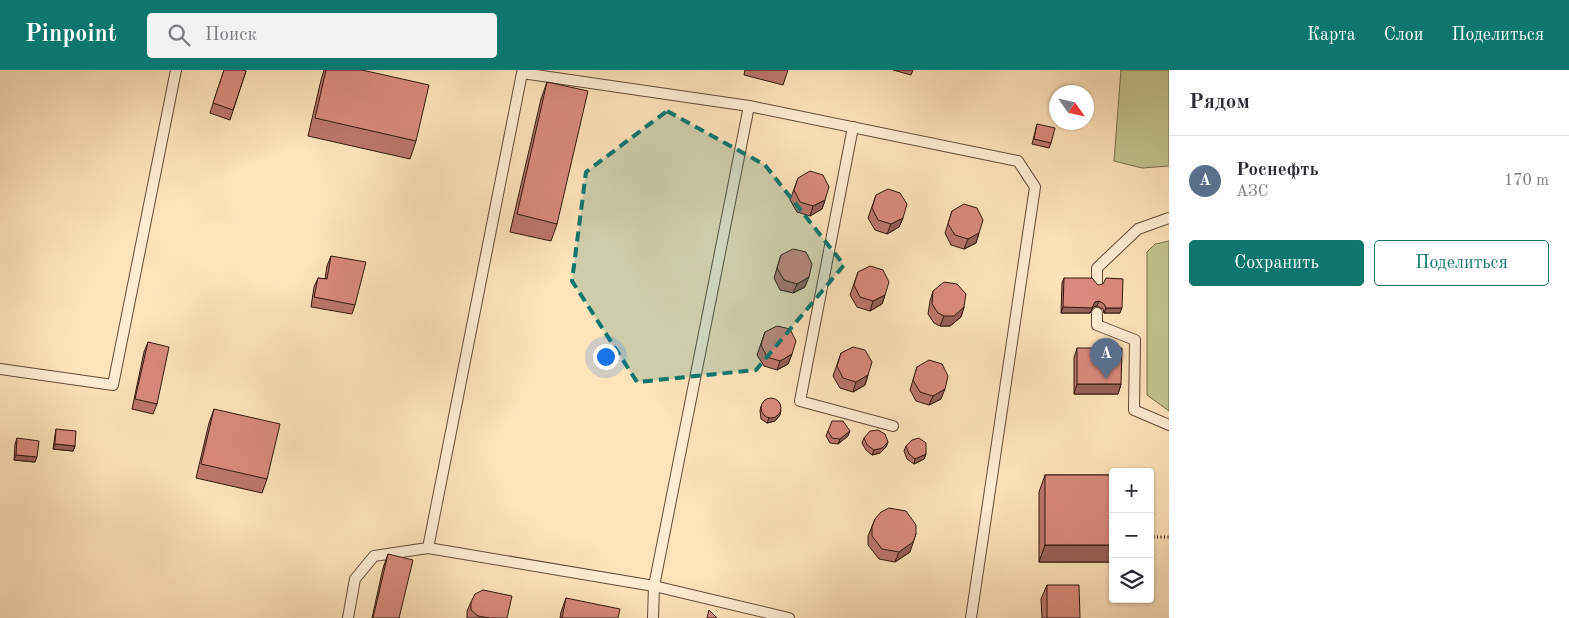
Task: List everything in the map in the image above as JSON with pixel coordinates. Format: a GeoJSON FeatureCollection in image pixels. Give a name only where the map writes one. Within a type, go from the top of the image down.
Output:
{"type":"FeatureCollection","features":[{"type":"Feature","properties":{"kind":"lane"},"geometry":{"type":"LineString","coordinates":[[0,369],[113,385],[176,70]]}},
{"type":"Feature","properties":{"kind":"lane"},"geometry":{"type":"LineString","coordinates":[[428,548],[520,72],[749,106],[1018,160],[1034,188],[971,618]]}},
{"type":"Feature","properties":{"kind":"lane"},"geometry":{"type":"LineString","coordinates":[[654,618],[654,586],[749,106]]}},
{"type":"Feature","properties":{"kind":"lane"},"geometry":{"type":"LineString","coordinates":[[854,127],[800,401],[893,426]]}},
{"type":"Feature","properties":{"kind":"lane"},"geometry":{"type":"LineString","coordinates":[[1097,283],[1097,268],[1138,229],[1169,218]]}},
{"type":"Feature","properties":{"kind":"lane"},"geometry":{"type":"LineString","coordinates":[[1097,313],[1097,325],[1135,340],[1134,410],[1169,425]]}},
{"type":"Feature","properties":{"kind":"lane"},"geometry":{"type":"LineString","coordinates":[[348,618],[355,579],[374,556],[428,548],[654,586],[789,618]]}},
{"type":"Feature","properties":{"kind":"path"},"geometry":{"type":"LineString","coordinates":[[1154,537],[1169,537]]}},
{"type":"Feature","properties":{"kind":"highlighted area"},"geometry":{"type":"Polygon","coordinates":[[[667,111],[765,165],[844,265],[756,370],[637,382],[572,281],[586,172],[667,111]]]}},
{"type":"Feature","properties":{"kind":"green space"},"geometry":{"type":"Polygon","coordinates":[[[1121,70],[1169,70],[1169,166],[1142,168],[1114,161],[1121,70]]]}},
{"type":"Feature","properties":{"kind":"green space"},"geometry":{"type":"Polygon","coordinates":[[[1169,241],[1169,411],[1147,395],[1147,252],[1155,244],[1169,241]]]}},
{"type":"Feature","properties":{"kind":"building"},"geometry":{"type":"Polygon","coordinates":[[[224,70],[246,71],[233,110],[213,103],[224,70]]]}},
{"type":"Feature","properties":{"kind":"building"},"geometry":{"type":"Polygon","coordinates":[[[326,70],[362,70],[429,85],[416,141],[315,118],[326,70]]]}},
{"type":"Feature","properties":{"kind":"building"},"geometry":{"type":"Polygon","coordinates":[[[547,82],[588,91],[557,224],[517,214],[547,82]]]}},
{"type":"Feature","properties":{"kind":"building"},"geometry":{"type":"Polygon","coordinates":[[[1037,124],[1049,127],[1049,130],[1054,130],[1051,143],[1034,139],[1037,124]]]}},
{"type":"Feature","properties":{"kind":"building"},"geometry":{"type":"Polygon","coordinates":[[[810,171],[823,175],[829,187],[825,200],[813,206],[800,202],[794,190],[798,178],[810,171]]]}},
{"type":"Feature","properties":{"kind":"building"},"geometry":{"type":"Polygon","coordinates":[[[888,189],[900,193],[907,204],[903,218],[891,224],[878,220],[872,208],[876,195],[888,189]]]}},
{"type":"Feature","properties":{"kind":"building"},"geometry":{"type":"Polygon","coordinates":[[[964,204],[977,208],[983,220],[979,233],[968,239],[955,235],[948,224],[952,211],[964,204]]]}},
{"type":"Feature","properties":{"kind":"building"},"geometry":{"type":"Polygon","coordinates":[[[793,249],[806,252],[812,264],[809,277],[797,284],[784,280],[777,268],[781,255],[793,249]]]}},
{"type":"Feature","properties":{"kind":"building"},"geometry":{"type":"Polygon","coordinates":[[[331,256],[366,262],[355,305],[314,297],[318,278],[327,279],[331,256]]]}},
{"type":"Feature","properties":{"kind":"building"},"geometry":{"type":"Polygon","coordinates":[[[870,266],[883,270],[889,282],[885,295],[873,301],[860,297],[854,285],[858,272],[870,266]]]}},
{"type":"Feature","properties":{"kind":"building"},"geometry":{"type":"Polygon","coordinates":[[[1064,278],[1092,278],[1098,285],[1103,284],[1106,278],[1123,279],[1122,308],[1106,308],[1099,301],[1095,302],[1092,308],[1063,307],[1064,278]]]}},
{"type":"Feature","properties":{"kind":"building"},"geometry":{"type":"Polygon","coordinates":[[[944,282],[957,284],[966,294],[964,307],[954,316],[944,316],[938,313],[932,304],[933,291],[944,282]]]}},
{"type":"Feature","properties":{"kind":"building"},"geometry":{"type":"Polygon","coordinates":[[[777,326],[790,329],[796,341],[792,354],[780,361],[767,357],[761,345],[765,332],[777,326]]]}},
{"type":"Feature","properties":{"kind":"building"},"geometry":{"type":"Polygon","coordinates":[[[148,342],[169,347],[157,404],[135,399],[148,342]]]}},
{"type":"Feature","properties":{"kind":"building"},"geometry":{"type":"Polygon","coordinates":[[[853,347],[865,350],[872,362],[868,375],[856,382],[843,378],[837,366],[841,353],[853,347]]]}},
{"type":"Feature","properties":{"kind":"building"},"geometry":{"type":"Polygon","coordinates":[[[1077,348],[1122,348],[1121,384],[1077,384],[1077,348]]]}},
{"type":"Feature","properties":{"kind":"building"},"geometry":{"type":"Polygon","coordinates":[[[929,360],[942,364],[948,376],[945,389],[933,396],[920,392],[913,380],[917,367],[929,360]]]}},
{"type":"Feature","properties":{"kind":"building"},"geometry":{"type":"Polygon","coordinates":[[[771,398],[778,401],[781,408],[778,415],[771,418],[764,415],[761,408],[764,401],[771,398]]]}},
{"type":"Feature","properties":{"kind":"building"},"geometry":{"type":"Polygon","coordinates":[[[214,409],[280,424],[267,479],[201,464],[214,409]]]}},
{"type":"Feature","properties":{"kind":"building"},"geometry":{"type":"Polygon","coordinates":[[[832,421],[843,421],[850,431],[840,439],[832,438],[828,431],[832,421]]]}},
{"type":"Feature","properties":{"kind":"building"},"geometry":{"type":"Polygon","coordinates":[[[56,429],[76,431],[75,446],[55,444],[56,429]]]}},
{"type":"Feature","properties":{"kind":"building"},"geometry":{"type":"Polygon","coordinates":[[[878,430],[885,434],[888,442],[882,448],[874,450],[867,445],[864,438],[870,431],[878,430]]]}},
{"type":"Feature","properties":{"kind":"building"},"geometry":{"type":"Polygon","coordinates":[[[17,438],[39,441],[37,457],[16,455],[17,438]]]}},
{"type":"Feature","properties":{"kind":"building"},"geometry":{"type":"Polygon","coordinates":[[[919,438],[926,443],[926,454],[915,459],[909,454],[906,446],[912,440],[919,438]]]}},
{"type":"Feature","properties":{"kind":"building"},"geometry":{"type":"Polygon","coordinates":[[[1045,475],[1109,475],[1109,545],[1045,545],[1045,475]]]}},
{"type":"Feature","properties":{"kind":"building"},"geometry":{"type":"Polygon","coordinates":[[[889,508],[906,511],[916,525],[916,534],[913,542],[899,552],[882,549],[872,536],[872,527],[875,519],[881,512],[889,508]]]}},
{"type":"Feature","properties":{"kind":"building"},"geometry":{"type":"Polygon","coordinates":[[[388,554],[413,560],[399,618],[373,618],[388,554]]]}},
{"type":"Feature","properties":{"kind":"building"},"geometry":{"type":"Polygon","coordinates":[[[1047,585],[1079,585],[1080,618],[1047,618],[1047,585]]]}},
{"type":"Feature","properties":{"kind":"building"},"geometry":{"type":"Polygon","coordinates":[[[483,590],[512,596],[507,618],[478,616],[471,610],[471,602],[475,594],[483,590]]]}},
{"type":"Feature","properties":{"kind":"building"},"geometry":{"type":"Polygon","coordinates":[[[566,598],[620,609],[618,618],[562,618],[566,598]]]}},
{"type":"Feature","properties":{"kind":"building"},"geometry":{"type":"Polygon","coordinates":[[[709,610],[717,618],[707,618],[709,610]]]}},
{"type":"Feature","properties":{"kind":"place","name":"Роснефть"},"geometry":{"type":"Point","coordinates":[1106,379]}}]}
